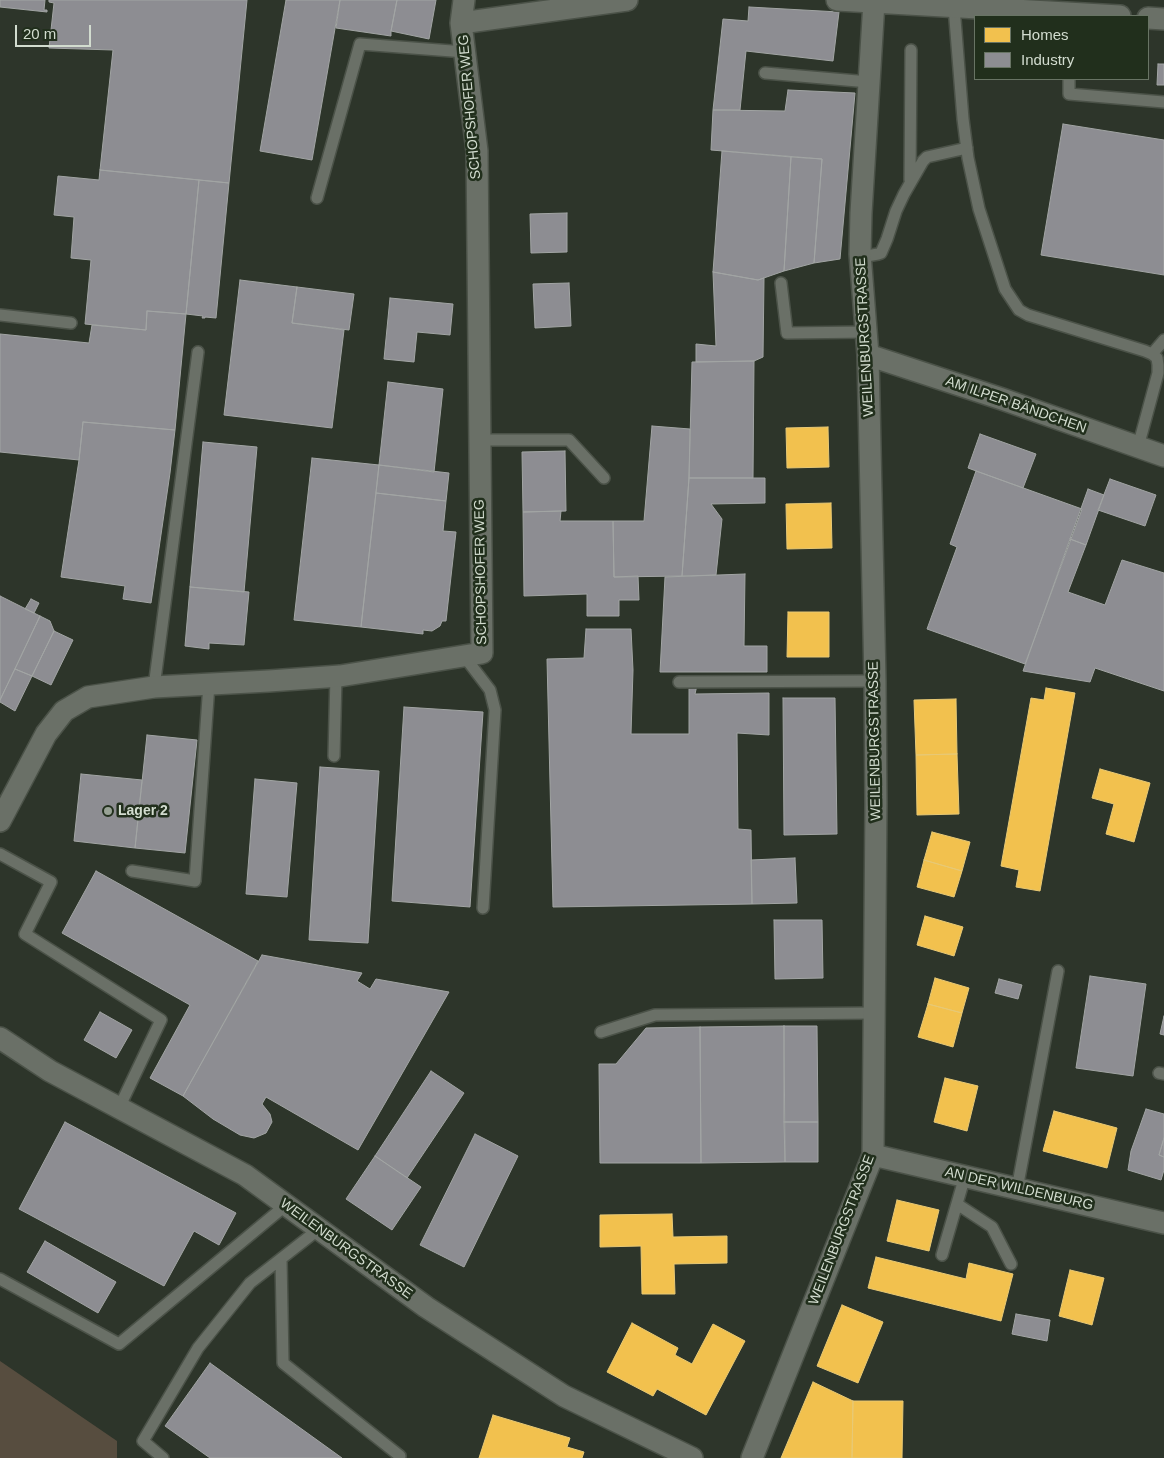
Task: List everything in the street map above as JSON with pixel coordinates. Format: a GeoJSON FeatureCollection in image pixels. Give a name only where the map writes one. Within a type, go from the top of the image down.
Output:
{"type":"FeatureCollection","features":[{"type":"Feature","properties":{"kind":"street","name":"SCHOPSHOFER WEG"},"geometry":{"type":"LineString","coordinates":[[0,821],[46,734],[64,711],[88,697],[154,687],[336,676],[482,653],[477,151],[461,23],[464,0]]}},
{"type":"Feature","properties":{"kind":"street"},"geometry":{"type":"LineString","coordinates":[[461,23],[627,0]]}},
{"type":"Feature","properties":{"kind":"street"},"geometry":{"type":"LineString","coordinates":[[837,0],[1066,15]]}},
{"type":"Feature","properties":{"kind":"street","name":"WEILENBURGSTRASSE"},"geometry":{"type":"LineString","coordinates":[[752,1458],[873,1155],[876,814],[875,681],[868,355],[860,256],[874,2]]}},
{"type":"Feature","properties":{"kind":"street"},"geometry":{"type":"LineString","coordinates":[[1149,18],[1164,19]]}},
{"type":"Feature","properties":{"kind":"street","name":"AM ILPER BÄNDCHEN"},"geometry":{"type":"LineString","coordinates":[[868,355],[1002,399],[1164,456]]}},
{"type":"Feature","properties":{"kind":"street","name":"WEILENBURGSTRASSE"},"geometry":{"type":"LineString","coordinates":[[0,1038],[50,1071],[245,1175],[426,1307],[564,1396],[692,1458]]}},
{"type":"Feature","properties":{"kind":"street","name":"AN DER WILDENBURG"},"geometry":{"type":"LineString","coordinates":[[873,1155],[1164,1223]]}},
{"type":"Feature","properties":{"kind":"lane"},"geometry":{"type":"LineString","coordinates":[[954,7],[967,148],[979,209],[1005,289],[1019,310],[1037,319],[1145,351],[1157,358],[1158,373],[1138,447]]}},
{"type":"Feature","properties":{"kind":"lane"},"geometry":{"type":"LineString","coordinates":[[317,198],[360,44],[465,52]]}},
{"type":"Feature","properties":{"kind":"lane"},"geometry":{"type":"LineString","coordinates":[[910,50],[910,182]]}},
{"type":"Feature","properties":{"kind":"lane"},"geometry":{"type":"LineString","coordinates":[[765,73],[869,82]]}},
{"type":"Feature","properties":{"kind":"lane"},"geometry":{"type":"LineString","coordinates":[[1069,80],[1069,94],[1164,102]]}},
{"type":"Feature","properties":{"kind":"lane"},"geometry":{"type":"LineString","coordinates":[[860,256],[869,256],[881,252],[896,211],[910,182],[927,157],[967,148]]}},
{"type":"Feature","properties":{"kind":"lane"},"geometry":{"type":"LineString","coordinates":[[781,283],[787,333],[866,332]]}},
{"type":"Feature","properties":{"kind":"lane"},"geometry":{"type":"LineString","coordinates":[[0,315],[70,323]]}},
{"type":"Feature","properties":{"kind":"lane"},"geometry":{"type":"LineString","coordinates":[[1152,354],[1164,340]]}},
{"type":"Feature","properties":{"kind":"lane"},"geometry":{"type":"LineString","coordinates":[[154,687],[198,352]]}},
{"type":"Feature","properties":{"kind":"lane"},"geometry":{"type":"LineString","coordinates":[[480,440],[569,440],[604,478]]}},
{"type":"Feature","properties":{"kind":"lane"},"geometry":{"type":"LineString","coordinates":[[464,656],[490,690],[495,710],[483,908]]}},
{"type":"Feature","properties":{"kind":"lane"},"geometry":{"type":"LineString","coordinates":[[334,756],[336,676]]}},
{"type":"Feature","properties":{"kind":"lane"},"geometry":{"type":"LineString","coordinates":[[679,682],[875,681]]}},
{"type":"Feature","properties":{"kind":"lane"},"geometry":{"type":"LineString","coordinates":[[132,871],[195,881],[209,684]]}},
{"type":"Feature","properties":{"kind":"lane"},"geometry":{"type":"LineString","coordinates":[[0,854],[51,882],[24,934],[161,1020],[119,1108]]}},
{"type":"Feature","properties":{"kind":"lane"},"geometry":{"type":"LineString","coordinates":[[1017,1189],[1058,971]]}},
{"type":"Feature","properties":{"kind":"lane"},"geometry":{"type":"LineString","coordinates":[[602,1032],[655,1015],[875,1013]]}},
{"type":"Feature","properties":{"kind":"lane"},"geometry":{"type":"LineString","coordinates":[[942,1255],[965,1176]]}},
{"type":"Feature","properties":{"kind":"lane"},"geometry":{"type":"LineString","coordinates":[[956,1204],[992,1226],[1011,1264]]}},
{"type":"Feature","properties":{"kind":"lane"},"geometry":{"type":"LineString","coordinates":[[0,1279],[119,1344],[286,1205]]}},
{"type":"Feature","properties":{"kind":"lane"},"geometry":{"type":"LineString","coordinates":[[163,1458],[143,1441],[198,1348],[250,1283],[319,1229]]}},
{"type":"Feature","properties":{"kind":"lane"},"geometry":{"type":"LineString","coordinates":[[281,1259],[283,1364],[400,1456]]}},
{"type":"Feature","properties":{"kind":"shaded area"},"geometry":{"type":"Polygon","coordinates":[[[0,1361],[117,1441],[117,1458],[0,1458],[0,1361]]]}},
{"type":"Feature","properties":{"kind":"building: Homes"},"geometry":{"type":"Polygon","coordinates":[[[828,427],[829,467],[787,468],[786,428],[828,427]]]}},
{"type":"Feature","properties":{"kind":"building: Homes"},"geometry":{"type":"Polygon","coordinates":[[[831,503],[832,548],[787,549],[786,504],[831,503]]]}},
{"type":"Feature","properties":{"kind":"building: Homes"},"geometry":{"type":"Polygon","coordinates":[[[788,612],[829,612],[829,657],[787,657],[788,612]]]}},
{"type":"Feature","properties":{"kind":"building: Homes"},"geometry":{"type":"Polygon","coordinates":[[[1046,688],[1075,693],[1040,891],[1016,887],[1019,870],[1001,866],[1031,698],[1044,700],[1046,688]]]}},
{"type":"Feature","properties":{"kind":"building: Homes"},"geometry":{"type":"Polygon","coordinates":[[[956,699],[957,754],[916,755],[914,700],[956,699]]]}},
{"type":"Feature","properties":{"kind":"building: Homes"},"geometry":{"type":"Polygon","coordinates":[[[957,754],[959,814],[917,815],[916,755],[957,754]]]}},
{"type":"Feature","properties":{"kind":"building: Homes"},"geometry":{"type":"Polygon","coordinates":[[[1100,769],[1150,783],[1134,842],[1106,834],[1114,804],[1092,798],[1100,769]]]}},
{"type":"Feature","properties":{"kind":"building: Homes"},"geometry":{"type":"Polygon","coordinates":[[[932,832],[970,842],[962,871],[924,860],[932,832]]]}},
{"type":"Feature","properties":{"kind":"building: Homes"},"geometry":{"type":"Polygon","coordinates":[[[924,860],[962,871],[954,897],[917,887],[924,860]]]}},
{"type":"Feature","properties":{"kind":"building: Homes"},"geometry":{"type":"Polygon","coordinates":[[[925,916],[963,927],[954,956],[917,945],[925,916]]]}},
{"type":"Feature","properties":{"kind":"building: Homes"},"geometry":{"type":"Polygon","coordinates":[[[935,978],[969,988],[962,1013],[928,1004],[935,978]]]}},
{"type":"Feature","properties":{"kind":"building: Homes"},"geometry":{"type":"Polygon","coordinates":[[[928,1004],[962,1013],[953,1047],[918,1037],[928,1004]]]}},
{"type":"Feature","properties":{"kind":"building: Homes"},"geometry":{"type":"Polygon","coordinates":[[[945,1078],[978,1086],[967,1131],[934,1122],[945,1078]]]}},
{"type":"Feature","properties":{"kind":"building: Homes"},"geometry":{"type":"Polygon","coordinates":[[[1054,1111],[1117,1128],[1107,1168],[1043,1151],[1054,1111]]]}},
{"type":"Feature","properties":{"kind":"building: Homes"},"geometry":{"type":"Polygon","coordinates":[[[897,1200],[939,1210],[929,1251],[887,1241],[897,1200]]]}},
{"type":"Feature","properties":{"kind":"building: Homes"},"geometry":{"type":"Polygon","coordinates":[[[672,1214],[673,1237],[727,1236],[727,1263],[674,1264],[675,1294],[642,1294],[641,1246],[600,1247],[600,1215],[672,1214]]]}},
{"type":"Feature","properties":{"kind":"building: Homes"},"geometry":{"type":"Polygon","coordinates":[[[876,1257],[966,1279],[969,1263],[1013,1274],[1001,1321],[868,1288],[876,1257]]]}},
{"type":"Feature","properties":{"kind":"building: Homes"},"geometry":{"type":"Polygon","coordinates":[[[1070,1270],[1104,1278],[1092,1325],[1059,1316],[1070,1270]]]}},
{"type":"Feature","properties":{"kind":"building: Homes"},"geometry":{"type":"Polygon","coordinates":[[[842,1305],[883,1322],[858,1383],[817,1366],[842,1305]]]}},
{"type":"Feature","properties":{"kind":"building: Homes"},"geometry":{"type":"Polygon","coordinates":[[[632,1323],[678,1348],[675,1355],[692,1364],[713,1324],[745,1341],[706,1415],[657,1389],[653,1396],[607,1372],[632,1323]]]}},
{"type":"Feature","properties":{"kind":"building: Homes"},"geometry":{"type":"Polygon","coordinates":[[[813,1382],[853,1401],[852,1458],[781,1458],[813,1382]]]}},
{"type":"Feature","properties":{"kind":"building: Homes"},"geometry":{"type":"Polygon","coordinates":[[[853,1401],[903,1401],[902,1458],[852,1458],[853,1401]]]}},
{"type":"Feature","properties":{"kind":"building: Homes"},"geometry":{"type":"Polygon","coordinates":[[[493,1415],[570,1438],[567,1447],[584,1452],[582,1458],[479,1458],[493,1415]]]}},
{"type":"Feature","properties":{"kind":"building: Industry"},"geometry":{"type":"Polygon","coordinates":[[[0,0],[45,0],[44,10],[47,10],[47,12],[0,7],[0,0]]]}},
{"type":"Feature","properties":{"kind":"building: Industry"},"geometry":{"type":"Polygon","coordinates":[[[49,0],[247,0],[229,183],[100,170],[113,50],[49,48],[54,3],[49,2],[49,0]]]}},
{"type":"Feature","properties":{"kind":"building: Industry"},"geometry":{"type":"Polygon","coordinates":[[[286,0],[340,0],[312,160],[260,151],[286,0]]]}},
{"type":"Feature","properties":{"kind":"building: Industry"},"geometry":{"type":"Polygon","coordinates":[[[340,0],[397,0],[391,36],[336,28],[340,0]]]}},
{"type":"Feature","properties":{"kind":"building: Industry"},"geometry":{"type":"Polygon","coordinates":[[[397,0],[436,0],[429,39],[391,31],[397,0]]]}},
{"type":"Feature","properties":{"kind":"building: Industry"},"geometry":{"type":"Polygon","coordinates":[[[749,7],[839,12],[833,61],[746,51],[740,110],[713,110],[723,19],[748,21],[749,7]]]}},
{"type":"Feature","properties":{"kind":"building: Industry"},"geometry":{"type":"Polygon","coordinates":[[[1158,64],[1164,64],[1164,85],[1157,85],[1158,64]]]}},
{"type":"Feature","properties":{"kind":"building: Industry"},"geometry":{"type":"Polygon","coordinates":[[[788,90],[855,93],[840,259],[814,263],[822,159],[711,150],[713,110],[785,111],[788,90]]]}},
{"type":"Feature","properties":{"kind":"building: Industry"},"geometry":{"type":"Polygon","coordinates":[[[1063,124],[1164,140],[1164,275],[1041,255],[1063,124]]]}},
{"type":"Feature","properties":{"kind":"building: Industry"},"geometry":{"type":"Polygon","coordinates":[[[722,151],[791,157],[784,271],[758,280],[713,272],[722,151]]]}},
{"type":"Feature","properties":{"kind":"building: Industry"},"geometry":{"type":"Polygon","coordinates":[[[791,157],[822,159],[814,263],[784,271],[791,157]]]}},
{"type":"Feature","properties":{"kind":"building: Industry"},"geometry":{"type":"Polygon","coordinates":[[[100,170],[199,180],[186,314],[147,311],[146,330],[85,324],[91,260],[71,258],[74,217],[54,215],[58,176],[99,180],[100,170]]]}},
{"type":"Feature","properties":{"kind":"building: Industry"},"geometry":{"type":"Polygon","coordinates":[[[199,180],[229,183],[216,318],[202,318],[203,316],[186,314],[199,180]]]}},
{"type":"Feature","properties":{"kind":"building: Industry"},"geometry":{"type":"Polygon","coordinates":[[[567,213],[567,252],[531,253],[530,214],[567,213]]]}},
{"type":"Feature","properties":{"kind":"building: Industry"},"geometry":{"type":"Polygon","coordinates":[[[713,272],[758,280],[764,278],[763,357],[754,361],[696,362],[696,344],[716,346],[713,272]]]}},
{"type":"Feature","properties":{"kind":"building: Industry"},"geometry":{"type":"Polygon","coordinates":[[[240,280],[297,287],[292,323],[344,330],[332,428],[224,415],[240,280]]]}},
{"type":"Feature","properties":{"kind":"building: Industry"},"geometry":{"type":"Polygon","coordinates":[[[569,283],[571,326],[535,328],[533,284],[569,283]]]}},
{"type":"Feature","properties":{"kind":"building: Industry"},"geometry":{"type":"Polygon","coordinates":[[[297,287],[354,294],[349,330],[292,323],[297,287]]]}},
{"type":"Feature","properties":{"kind":"building: Industry"},"geometry":{"type":"Polygon","coordinates":[[[390,298],[453,304],[450,335],[417,332],[414,362],[384,359],[390,298]]]}},
{"type":"Feature","properties":{"kind":"building: Industry"},"geometry":{"type":"Polygon","coordinates":[[[147,311],[186,314],[175,430],[83,422],[79,460],[0,452],[0,334],[89,343],[92,325],[146,330],[147,311]]]}},
{"type":"Feature","properties":{"kind":"building: Industry"},"geometry":{"type":"Polygon","coordinates":[[[754,361],[753,478],[689,478],[692,362],[754,361]]]}},
{"type":"Feature","properties":{"kind":"building: Industry"},"geometry":{"type":"Polygon","coordinates":[[[388,382],[443,389],[434,472],[379,465],[388,382]]]}},
{"type":"Feature","properties":{"kind":"building: Industry"},"geometry":{"type":"Polygon","coordinates":[[[83,422],[175,430],[151,603],[123,599],[125,586],[61,577],[83,422]]]}},
{"type":"Feature","properties":{"kind":"building: Industry"},"geometry":{"type":"Polygon","coordinates":[[[652,426],[690,429],[689,478],[682,576],[614,577],[613,521],[644,521],[652,426]]]}},
{"type":"Feature","properties":{"kind":"building: Industry"},"geometry":{"type":"Polygon","coordinates":[[[980,434],[1036,454],[1023,488],[968,468],[980,434]]]}},
{"type":"Feature","properties":{"kind":"building: Industry"},"geometry":{"type":"Polygon","coordinates":[[[203,442],[257,447],[244,592],[190,587],[203,442]]]}},
{"type":"Feature","properties":{"kind":"building: Industry"},"geometry":{"type":"Polygon","coordinates":[[[565,451],[566,511],[523,512],[522,452],[565,451]]]}},
{"type":"Feature","properties":{"kind":"building: Industry"},"geometry":{"type":"Polygon","coordinates":[[[312,458],[379,465],[361,627],[294,620],[312,458]]]}},
{"type":"Feature","properties":{"kind":"building: Industry"},"geometry":{"type":"Polygon","coordinates":[[[379,465],[449,473],[446,501],[376,493],[379,465]]]}},
{"type":"Feature","properties":{"kind":"building: Industry"},"geometry":{"type":"Polygon","coordinates":[[[976,471],[1082,509],[1025,664],[927,629],[957,547],[950,544],[976,471]]]}},
{"type":"Feature","properties":{"kind":"building: Industry"},"geometry":{"type":"Polygon","coordinates":[[[689,478],[765,478],[765,503],[711,504],[722,519],[716,575],[682,576],[689,478]]]}},
{"type":"Feature","properties":{"kind":"building: Industry"},"geometry":{"type":"Polygon","coordinates":[[[1110,479],[1156,495],[1145,526],[1098,510],[1110,479]]]}},
{"type":"Feature","properties":{"kind":"building: Industry"},"geometry":{"type":"Polygon","coordinates":[[[1088,489],[1104,495],[1086,545],[1070,539],[1088,489]]]}},
{"type":"Feature","properties":{"kind":"building: Industry"},"geometry":{"type":"Polygon","coordinates":[[[376,493],[446,501],[443,531],[456,532],[446,621],[442,621],[440,626],[432,631],[423,630],[423,634],[361,627],[376,493]]]}},
{"type":"Feature","properties":{"kind":"building: Industry"},"geometry":{"type":"Polygon","coordinates":[[[561,511],[560,521],[613,521],[614,577],[638,576],[639,600],[619,600],[619,616],[587,616],[587,594],[524,596],[523,512],[561,511]]]}},
{"type":"Feature","properties":{"kind":"building: Industry"},"geometry":{"type":"Polygon","coordinates":[[[1070,539],[1086,545],[1068,592],[1105,605],[1122,560],[1164,573],[1164,691],[1095,668],[1090,682],[1023,671],[1070,539]]]}},
{"type":"Feature","properties":{"kind":"building: Industry"},"geometry":{"type":"Polygon","coordinates":[[[745,574],[744,646],[767,646],[767,672],[660,672],[665,577],[745,574]]]}},
{"type":"Feature","properties":{"kind":"building: Industry"},"geometry":{"type":"Polygon","coordinates":[[[190,587],[249,592],[244,645],[209,643],[209,649],[185,646],[190,587]]]}},
{"type":"Feature","properties":{"kind":"building: Industry"},"geometry":{"type":"Polygon","coordinates":[[[0,596],[40,616],[0,700],[0,596]]]}},
{"type":"Feature","properties":{"kind":"building: Industry"},"geometry":{"type":"Polygon","coordinates":[[[31,599],[39,603],[34,613],[25,609],[31,599]]]}},
{"type":"Feature","properties":{"kind":"building: Industry"},"geometry":{"type":"Polygon","coordinates":[[[40,616],[50,621],[54,631],[32,676],[15,669],[40,616]]]}},
{"type":"Feature","properties":{"kind":"building: Industry"},"geometry":{"type":"Polygon","coordinates":[[[586,629],[631,629],[633,670],[631,734],[689,734],[689,686],[697,685],[695,694],[769,693],[769,735],[737,733],[738,829],[751,830],[752,904],[553,907],[547,659],[584,658],[586,629]]]}},
{"type":"Feature","properties":{"kind":"building: Industry"},"geometry":{"type":"Polygon","coordinates":[[[54,631],[73,640],[51,685],[32,676],[54,631]]]}},
{"type":"Feature","properties":{"kind":"building: Industry"},"geometry":{"type":"Polygon","coordinates":[[[15,669],[32,676],[15,711],[0,702],[0,700],[15,669]]]}},
{"type":"Feature","properties":{"kind":"building: Industry"},"geometry":{"type":"Polygon","coordinates":[[[783,698],[835,698],[837,834],[784,835],[783,698]]]}},
{"type":"Feature","properties":{"kind":"building: Industry"},"geometry":{"type":"Polygon","coordinates":[[[404,707],[483,712],[470,907],[392,901],[404,707]]]}},
{"type":"Feature","properties":{"kind":"building: Industry"},"geometry":{"type":"Polygon","coordinates":[[[147,735],[197,740],[185,853],[135,848],[147,735]]]}},
{"type":"Feature","properties":{"kind":"building: Industry"},"geometry":{"type":"Polygon","coordinates":[[[320,767],[379,771],[368,943],[309,940],[320,767]]]}},
{"type":"Feature","properties":{"kind":"building: Industry","name":"Lager 2"},"geometry":{"type":"Polygon","coordinates":[[[81,774],[142,780],[135,848],[74,841],[81,774]]]}},
{"type":"Feature","properties":{"kind":"building: Industry"},"geometry":{"type":"Polygon","coordinates":[[[255,779],[297,783],[287,897],[246,894],[255,779]]]}},
{"type":"Feature","properties":{"kind":"building: Industry"},"geometry":{"type":"Polygon","coordinates":[[[795,858],[797,903],[752,904],[751,860],[795,858]]]}},
{"type":"Feature","properties":{"kind":"building: Industry"},"geometry":{"type":"Polygon","coordinates":[[[96,871],[258,961],[183,1096],[150,1078],[190,1005],[62,933],[96,871]]]}},
{"type":"Feature","properties":{"kind":"building: Industry"},"geometry":{"type":"Polygon","coordinates":[[[774,920],[822,920],[823,978],[775,979],[774,920]]]}},
{"type":"Feature","properties":{"kind":"building: Industry"},"geometry":{"type":"Polygon","coordinates":[[[262,955],[362,973],[357,981],[370,989],[376,979],[449,992],[358,1150],[266,1097],[262,1104],[270,1114],[272,1122],[266,1133],[254,1138],[240,1135],[213,1119],[183,1096],[262,955]]]}},
{"type":"Feature","properties":{"kind":"building: Industry"},"geometry":{"type":"Polygon","coordinates":[[[1090,976],[1146,984],[1133,1076],[1076,1068],[1090,976]]]}},
{"type":"Feature","properties":{"kind":"building: Industry"},"geometry":{"type":"Polygon","coordinates":[[[999,979],[1022,985],[1018,999],[995,993],[999,979]]]}},
{"type":"Feature","properties":{"kind":"building: Industry"},"geometry":{"type":"Polygon","coordinates":[[[100,1012],[132,1030],[116,1058],[84,1040],[100,1012]]]}},
{"type":"Feature","properties":{"kind":"building: Industry"},"geometry":{"type":"Polygon","coordinates":[[[1164,1016],[1164,1035],[1160,1034],[1164,1016]]]}},
{"type":"Feature","properties":{"kind":"building: Industry"},"geometry":{"type":"Polygon","coordinates":[[[784,1026],[817,1026],[818,1122],[784,1122],[784,1026]]]}},
{"type":"Feature","properties":{"kind":"building: Industry"},"geometry":{"type":"Polygon","coordinates":[[[784,1026],[785,1162],[701,1163],[700,1027],[784,1026]]]}},
{"type":"Feature","properties":{"kind":"building: Industry"},"geometry":{"type":"Polygon","coordinates":[[[700,1027],[701,1163],[600,1163],[599,1064],[616,1064],[646,1028],[700,1027]]]}},
{"type":"Feature","properties":{"kind":"building: Industry"},"geometry":{"type":"Polygon","coordinates":[[[431,1071],[464,1093],[407,1178],[375,1156],[431,1071]]]}},
{"type":"Feature","properties":{"kind":"building: Industry"},"geometry":{"type":"Polygon","coordinates":[[[1146,1109],[1164,1114],[1164,1138],[1159,1155],[1164,1157],[1164,1170],[1161,1180],[1128,1170],[1131,1151],[1146,1109]]]}},
{"type":"Feature","properties":{"kind":"building: Industry"},"geometry":{"type":"Polygon","coordinates":[[[65,1122],[236,1213],[219,1245],[194,1231],[164,1286],[19,1209],[65,1122]]]}},
{"type":"Feature","properties":{"kind":"building: Industry"},"geometry":{"type":"Polygon","coordinates":[[[784,1122],[818,1122],[818,1162],[785,1162],[784,1122]]]}},
{"type":"Feature","properties":{"kind":"building: Industry"},"geometry":{"type":"Polygon","coordinates":[[[475,1134],[518,1156],[464,1267],[420,1245],[475,1134]]]}},
{"type":"Feature","properties":{"kind":"building: Industry"},"geometry":{"type":"Polygon","coordinates":[[[1164,1138],[1164,1157],[1159,1155],[1164,1138]]]}},
{"type":"Feature","properties":{"kind":"building: Industry"},"geometry":{"type":"Polygon","coordinates":[[[375,1156],[421,1187],[392,1230],[346,1199],[375,1156]]]}},
{"type":"Feature","properties":{"kind":"building: Industry"},"geometry":{"type":"Polygon","coordinates":[[[45,1241],[116,1282],[98,1313],[27,1272],[45,1241]]]}},
{"type":"Feature","properties":{"kind":"building: Industry"},"geometry":{"type":"Polygon","coordinates":[[[1016,1314],[1050,1320],[1047,1341],[1012,1334],[1016,1314]]]}},
{"type":"Feature","properties":{"kind":"building: Industry"},"geometry":{"type":"Polygon","coordinates":[[[210,1363],[342,1458],[210,1458],[165,1426],[210,1363]]]}},
{"type":"Feature","properties":{"kind":"place","name":"Lager 2"},"geometry":{"type":"Point","coordinates":[108,811]}}]}
